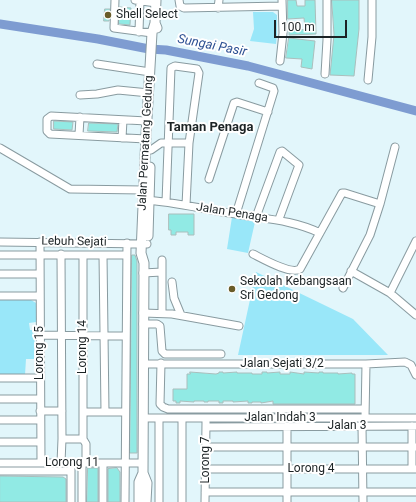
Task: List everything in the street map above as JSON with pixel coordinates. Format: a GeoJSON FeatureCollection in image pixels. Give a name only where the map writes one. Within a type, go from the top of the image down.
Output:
{"type":"FeatureCollection","features":[{"type":"Feature","properties":{"kind":"main road","name":"Jalan Permatang Gedung"},"geometry":{"type":"LineString","coordinates":[[145,197],[151,150],[156,1]]}},
{"type":"Feature","properties":{"kind":"main road","name":"Jalan Permatang Gedung"},"geometry":{"type":"LineString","coordinates":[[146,502],[147,482],[143,468],[143,314],[144,263],[147,253],[144,243],[146,139],[150,72],[154,56]]}},
{"type":"Feature","properties":{"kind":"main road","name":"Jalan Permatang Gedung"},"geometry":{"type":"LineString","coordinates":[[139,502],[139,482],[143,468]]}},
{"type":"Feature","properties":{"kind":"street"},"geometry":{"type":"LineString","coordinates":[[115,0],[114,28],[155,33]]}},
{"type":"Feature","properties":{"kind":"street"},"geometry":{"type":"LineString","coordinates":[[139,32],[138,0],[156,1]]}},
{"type":"Feature","properties":{"kind":"street"},"geometry":{"type":"LineString","coordinates":[[218,8],[219,0]]}},
{"type":"Feature","properties":{"kind":"street"},"geometry":{"type":"LineString","coordinates":[[324,74],[327,40],[327,0]]}},
{"type":"Feature","properties":{"kind":"street"},"geometry":{"type":"LineString","coordinates":[[368,80],[372,31],[372,0]]}},
{"type":"Feature","properties":{"kind":"street"},"geometry":{"type":"LineString","coordinates":[[179,3],[184,8],[218,8],[282,3],[283,33],[280,61]]}},
{"type":"Feature","properties":{"kind":"street"},"geometry":{"type":"LineString","coordinates":[[97,64],[150,72]]}},
{"type":"Feature","properties":{"kind":"street"},"geometry":{"type":"LineString","coordinates":[[166,202],[171,68],[175,66],[197,70],[199,73],[189,143],[186,205]]}},
{"type":"Feature","properties":{"kind":"street"},"geometry":{"type":"LineString","coordinates":[[236,214],[274,89],[259,83]]}},
{"type":"Feature","properties":{"kind":"street"},"geometry":{"type":"LineString","coordinates":[[80,95],[97,94],[118,90],[149,93]]}},
{"type":"Feature","properties":{"kind":"street"},"geometry":{"type":"LineString","coordinates":[[209,179],[234,103],[237,102],[268,112]]}},
{"type":"Feature","properties":{"kind":"street"},"geometry":{"type":"LineString","coordinates":[[146,139],[50,134],[47,131],[47,119],[49,116],[147,121]]}},
{"type":"Feature","properties":{"kind":"street"},"geometry":{"type":"LineString","coordinates":[[79,135],[80,117]]}},
{"type":"Feature","properties":{"kind":"street"},"geometry":{"type":"LineString","coordinates":[[122,138],[123,120]]}},
{"type":"Feature","properties":{"kind":"street"},"geometry":{"type":"LineString","coordinates":[[151,150],[158,144],[189,143]]}},
{"type":"Feature","properties":{"kind":"street"},"geometry":{"type":"LineString","coordinates":[[343,288],[374,226],[395,147]]}},
{"type":"Feature","properties":{"kind":"street","name":"Jalan Penaga"},"geometry":{"type":"LineString","coordinates":[[0,148],[70,188],[145,197],[236,214],[279,219],[302,225],[320,233]]}},
{"type":"Feature","properties":{"kind":"street"},"geometry":{"type":"LineString","coordinates":[[256,217],[280,152],[282,151],[299,164],[279,219]]}},
{"type":"Feature","properties":{"kind":"street"},"geometry":{"type":"LineString","coordinates":[[253,254],[290,271],[297,271],[300,269],[342,193],[380,204]]}},
{"type":"Feature","properties":{"kind":"street"},"geometry":{"type":"LineString","coordinates":[[390,293],[416,241]]}},
{"type":"Feature","properties":{"kind":"street","name":"Lebuh Sejati"},"geometry":{"type":"LineString","coordinates":[[0,242],[144,243]]}},
{"type":"Feature","properties":{"kind":"street","name":"Lorong 15"},"geometry":{"type":"LineString","coordinates":[[40,242],[40,463]]}},
{"type":"Feature","properties":{"kind":"street"},"geometry":{"type":"LineString","coordinates":[[124,502],[126,243]]}},
{"type":"Feature","properties":{"kind":"street"},"geometry":{"type":"LineString","coordinates":[[61,254],[61,463]]}},
{"type":"Feature","properties":{"kind":"street"},"geometry":{"type":"LineString","coordinates":[[0,255],[126,255]]}},
{"type":"Feature","properties":{"kind":"street","name":"Lorong 14"},"geometry":{"type":"LineString","coordinates":[[82,502],[86,444],[83,439],[83,255]]}},
{"type":"Feature","properties":{"kind":"street"},"geometry":{"type":"LineString","coordinates":[[103,255],[105,412]]}},
{"type":"Feature","properties":{"kind":"street"},"geometry":{"type":"LineString","coordinates":[[162,260],[162,314]]}},
{"type":"Feature","properties":{"kind":"street"},"geometry":{"type":"LineString","coordinates":[[351,271],[390,293],[416,315]]}},
{"type":"Feature","properties":{"kind":"street"},"geometry":{"type":"LineString","coordinates":[[144,272],[162,272]]}},
{"type":"Feature","properties":{"kind":"street"},"geometry":{"type":"LineString","coordinates":[[0,274],[40,274]]}},
{"type":"Feature","properties":{"kind":"street"},"geometry":{"type":"LineString","coordinates":[[172,282],[174,298],[181,315]]}},
{"type":"Feature","properties":{"kind":"street"},"geometry":{"type":"LineString","coordinates":[[0,296],[40,296]]}},
{"type":"Feature","properties":{"kind":"street"},"geometry":{"type":"LineString","coordinates":[[143,314],[181,315],[239,326]]}},
{"type":"Feature","properties":{"kind":"street"},"geometry":{"type":"LineString","coordinates":[[143,324],[157,324],[160,326],[162,351],[165,354],[221,354]]}},
{"type":"Feature","properties":{"kind":"street"},"geometry":{"type":"LineString","coordinates":[[40,335],[126,336]]}},
{"type":"Feature","properties":{"kind":"street","name":"Jalan Sejati 3/2"},"geometry":{"type":"LineString","coordinates":[[143,364],[366,364],[405,362],[411,366],[416,375]]}},
{"type":"Feature","properties":{"kind":"street"},"geometry":{"type":"LineString","coordinates":[[161,364],[160,404],[168,409],[366,409]]}},
{"type":"Feature","properties":{"kind":"street"},"geometry":{"type":"LineString","coordinates":[[366,364],[366,418]]}},
{"type":"Feature","properties":{"kind":"street"},"geometry":{"type":"LineString","coordinates":[[0,378],[40,378]]}},
{"type":"Feature","properties":{"kind":"street"},"geometry":{"type":"LineString","coordinates":[[0,399],[40,399]]}},
{"type":"Feature","properties":{"kind":"street"},"geometry":{"type":"LineString","coordinates":[[40,411],[62,411]]}},
{"type":"Feature","properties":{"kind":"street"},"geometry":{"type":"LineString","coordinates":[[83,412],[125,412]]}},
{"type":"Feature","properties":{"kind":"street","name":"Jalan Indah 3"},"geometry":{"type":"LineString","coordinates":[[143,418],[416,418]]}},
{"type":"Feature","properties":{"kind":"street"},"geometry":{"type":"LineString","coordinates":[[159,418],[159,502]]}},
{"type":"Feature","properties":{"kind":"street"},"geometry":{"type":"LineString","coordinates":[[182,418],[182,502]]}},
{"type":"Feature","properties":{"kind":"street","name":"Lorong 7"},"geometry":{"type":"LineString","coordinates":[[205,502],[206,418]]}},
{"type":"Feature","properties":{"kind":"street"},"geometry":{"type":"LineString","coordinates":[[0,420],[40,420]]}},
{"type":"Feature","properties":{"kind":"street","name":"Jalan 3"},"geometry":{"type":"LineString","coordinates":[[206,426],[414,426]]}},
{"type":"Feature","properties":{"kind":"street"},"geometry":{"type":"LineString","coordinates":[[287,426],[287,502]]}},
{"type":"Feature","properties":{"kind":"street"},"geometry":{"type":"LineString","coordinates":[[362,426],[363,502]]}},
{"type":"Feature","properties":{"kind":"street"},"geometry":{"type":"LineString","coordinates":[[414,426],[414,469]]}},
{"type":"Feature","properties":{"kind":"street"},"geometry":{"type":"LineString","coordinates":[[62,439],[83,439]]}},
{"type":"Feature","properties":{"kind":"street"},"geometry":{"type":"LineString","coordinates":[[0,442],[40,442]]}},
{"type":"Feature","properties":{"kind":"street"},"geometry":{"type":"LineString","coordinates":[[206,447],[414,447]]}},
{"type":"Feature","properties":{"kind":"street","name":"Lorong 11"},"geometry":{"type":"LineString","coordinates":[[0,463],[125,463],[143,468]]}},
{"type":"Feature","properties":{"kind":"street"},"geometry":{"type":"LineString","coordinates":[[71,463],[71,502]]}},
{"type":"Feature","properties":{"kind":"street"},"geometry":{"type":"LineString","coordinates":[[103,463],[103,502]]}},
{"type":"Feature","properties":{"kind":"street","name":"Lorong 4"},"geometry":{"type":"LineString","coordinates":[[205,469],[414,469]]}},
{"type":"Feature","properties":{"kind":"street"},"geometry":{"type":"LineString","coordinates":[[0,471],[71,471]]}},
{"type":"Feature","properties":{"kind":"street"},"geometry":{"type":"LineString","coordinates":[[205,492],[416,492]]}},
{"type":"Feature","properties":{"kind":"shaded area"},"geometry":{"type":"Polygon","coordinates":[[[253,12],[273,12],[277,15],[276,44],[250,41],[254,29],[253,12]]]}},
{"type":"Feature","properties":{"kind":"shaded area"},"geometry":{"type":"Polygon","coordinates":[[[232,217],[255,222],[248,253],[227,249],[232,217]]]}},
{"type":"Feature","properties":{"kind":"shaded area"},"geometry":{"type":"Polygon","coordinates":[[[256,272],[353,319],[388,355],[238,355],[256,272]]]}},
{"type":"Feature","properties":{"kind":"shaded area"},"geometry":{"type":"Polygon","coordinates":[[[0,300],[31,300],[36,303],[36,322],[29,323],[30,330],[35,330],[34,359],[26,359],[25,375],[0,375],[0,300]]]}},
{"type":"Feature","properties":{"kind":"building"},"geometry":{"type":"Polygon","coordinates":[[[288,0],[296,0],[297,6],[305,6],[305,0],[315,0],[316,34],[289,35],[289,28],[305,30],[304,18],[288,19],[288,0]]]}},
{"type":"Feature","properties":{"kind":"building"},"geometry":{"type":"Polygon","coordinates":[[[332,0],[359,0],[359,29],[354,76],[330,75],[334,35],[332,0]]]}},
{"type":"Feature","properties":{"kind":"building"},"geometry":{"type":"Polygon","coordinates":[[[120,7],[131,8],[130,25],[119,24],[120,7]]]}},
{"type":"Feature","properties":{"kind":"building","name":"Shell Select"},"geometry":{"type":"Polygon","coordinates":[[[105,9],[110,9],[109,21],[104,21],[105,9]]]}},
{"type":"Feature","properties":{"kind":"building"},"geometry":{"type":"Polygon","coordinates":[[[289,38],[315,41],[312,69],[301,67],[302,59],[286,58],[289,38]]]}},
{"type":"Feature","properties":{"kind":"building"},"geometry":{"type":"Polygon","coordinates":[[[54,121],[73,122],[72,130],[54,129],[54,121]]]}},
{"type":"Feature","properties":{"kind":"building"},"geometry":{"type":"Polygon","coordinates":[[[89,123],[118,124],[117,132],[88,131],[89,123]]]}},
{"type":"Feature","properties":{"kind":"building"},"geometry":{"type":"Polygon","coordinates":[[[169,214],[194,214],[194,235],[188,235],[188,232],[176,232],[176,235],[171,235],[171,230],[169,230],[169,214]]]}},
{"type":"Feature","properties":{"kind":"building"},"geometry":{"type":"Polygon","coordinates":[[[132,255],[135,255],[137,261],[137,453],[130,453],[132,255]]]}},
{"type":"Feature","properties":{"kind":"building"},"geometry":{"type":"Polygon","coordinates":[[[190,372],[216,374],[219,372],[252,374],[262,374],[262,372],[280,372],[280,374],[290,374],[290,372],[304,374],[304,372],[338,374],[352,373],[355,374],[355,404],[273,404],[273,401],[248,403],[248,401],[223,401],[223,403],[219,403],[219,401],[180,401],[180,403],[176,403],[176,401],[173,401],[173,389],[187,389],[187,374],[190,374],[190,372]]]}},
{"type":"Feature","properties":{"kind":"building"},"geometry":{"type":"Polygon","coordinates":[[[88,468],[98,468],[98,502],[87,502],[88,468]]]}},
{"type":"Feature","properties":{"kind":"building"},"geometry":{"type":"Polygon","coordinates":[[[117,468],[120,472],[120,502],[108,502],[108,469],[117,468]]]}},
{"type":"Feature","properties":{"kind":"building"},"geometry":{"type":"Polygon","coordinates":[[[0,476],[63,477],[66,479],[66,502],[0,502],[0,476]]]}},
{"type":"Feature","properties":{"kind":"waterway","name":"Sungai Pasir"},"geometry":{"type":"LineString","coordinates":[[0,24],[98,39],[149,49],[166,50],[248,66],[416,111]]}},
{"type":"Feature","properties":{"kind":"place","name":"Shell Select"},"geometry":{"type":"Point","coordinates":[108,15]}},
{"type":"Feature","properties":{"kind":"place","name":"Sekolah Kebangsaan Sri Gedong"},"geometry":{"type":"Point","coordinates":[232,289]}},
{"type":"Feature","properties":{"kind":"district","name":"Taman Penaga"},"geometry":{"type":"Point","coordinates":[210,128]}}]}
